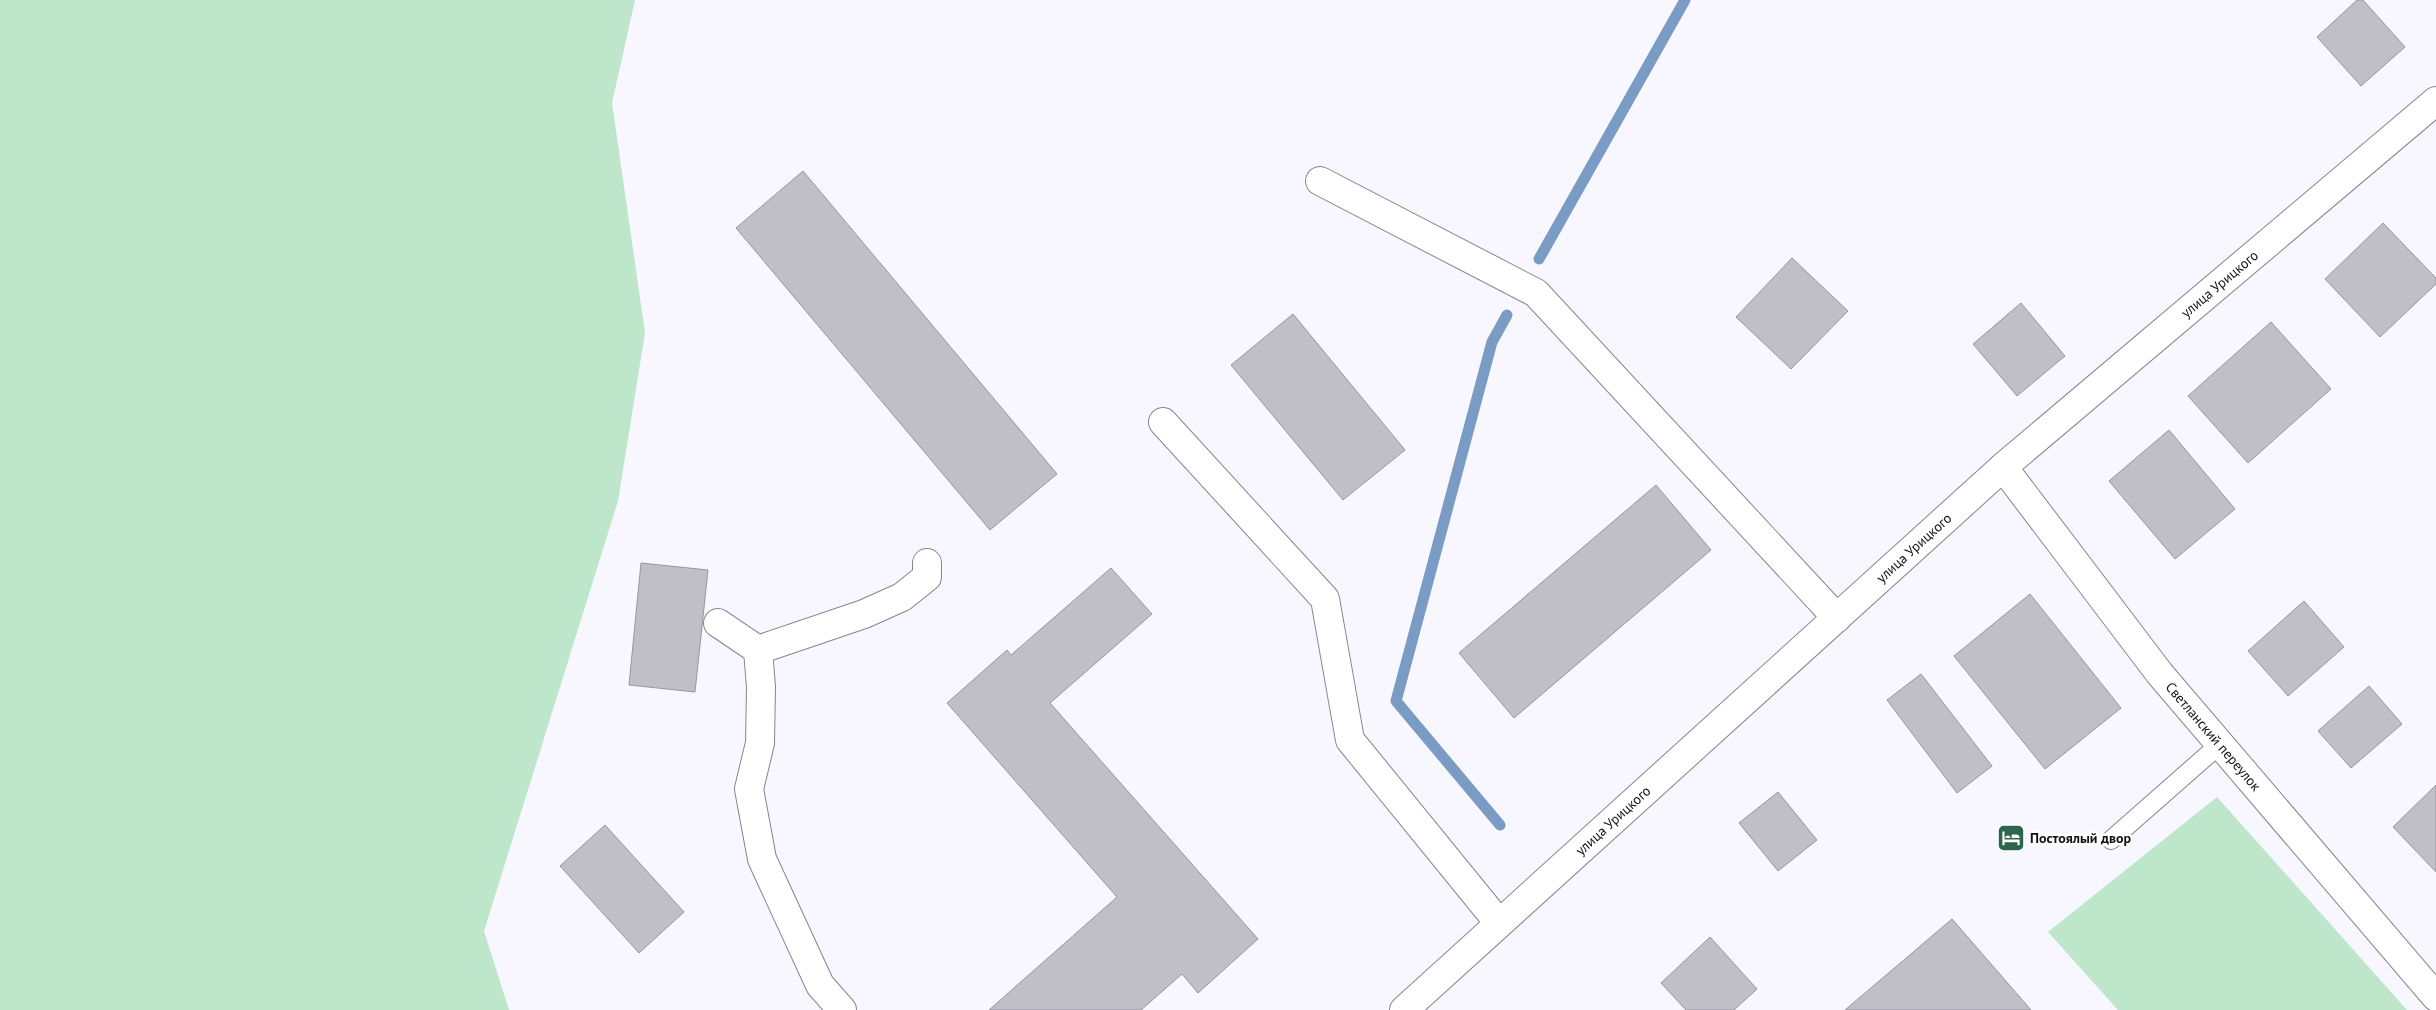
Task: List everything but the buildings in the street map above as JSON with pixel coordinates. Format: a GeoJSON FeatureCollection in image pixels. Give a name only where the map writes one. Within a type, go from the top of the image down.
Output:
{"type":"FeatureCollection","features":[{"type":"Feature","properties":{"kind":"street","name":"улица Урицкого"},"geometry":{"type":"LineString","coordinates":[[1409,1009],[1499,924],[2003,467],[2436,101]]}},
{"type":"Feature","properties":{"kind":"street"},"geometry":{"type":"LineString","coordinates":[[1320,181],[1536,293],[1837,618]]}},
{"type":"Feature","properties":{"kind":"street"},"geometry":{"type":"LineString","coordinates":[[1163,422],[1325,598],[1350,740],[1499,924]]}},
{"type":"Feature","properties":{"kind":"street","name":"Светланский переулок"},"geometry":{"type":"LineString","coordinates":[[2003,467],[2160,674],[2436,997]]}},
{"type":"Feature","properties":{"kind":"street"},"geometry":{"type":"LineString","coordinates":[[758,650],[864,614],[902,597],[927,577],[928,563]]}},
{"type":"Feature","properties":{"kind":"street"},"geometry":{"type":"LineString","coordinates":[[718,623],[758,650]]}},
{"type":"Feature","properties":{"kind":"street"},"geometry":{"type":"LineString","coordinates":[[758,650],[761,687],[760,743],[749,789],[762,859],[820,985],[842,1010]]}},
{"type":"Feature","properties":{"kind":"lane"},"geometry":{"type":"LineString","coordinates":[[2111,840],[2219,744]]}},
{"type":"Feature","properties":{"kind":"green space"},"geometry":{"type":"Polygon","coordinates":[[[0,0],[635,0],[612,103],[645,333],[618,501],[484,931],[509,1010],[0,1010],[0,0]]]}},
{"type":"Feature","properties":{"kind":"green space"},"geometry":{"type":"Polygon","coordinates":[[[2217,797],[2407,1010],[2118,1010],[2048,932],[2217,797]]]}},
{"type":"Feature","properties":{"kind":"waterway"},"geometry":{"type":"LineString","coordinates":[[1539,259],[1685,0]]}},
{"type":"Feature","properties":{"kind":"waterway"},"geometry":{"type":"LineString","coordinates":[[1500,825],[1396,701],[1492,342],[1507,315]]}},
{"type":"Feature","properties":{"kind":"place","name":"Постоялый двор"},"geometry":{"type":"Point","coordinates":[2011,838]}}]}
